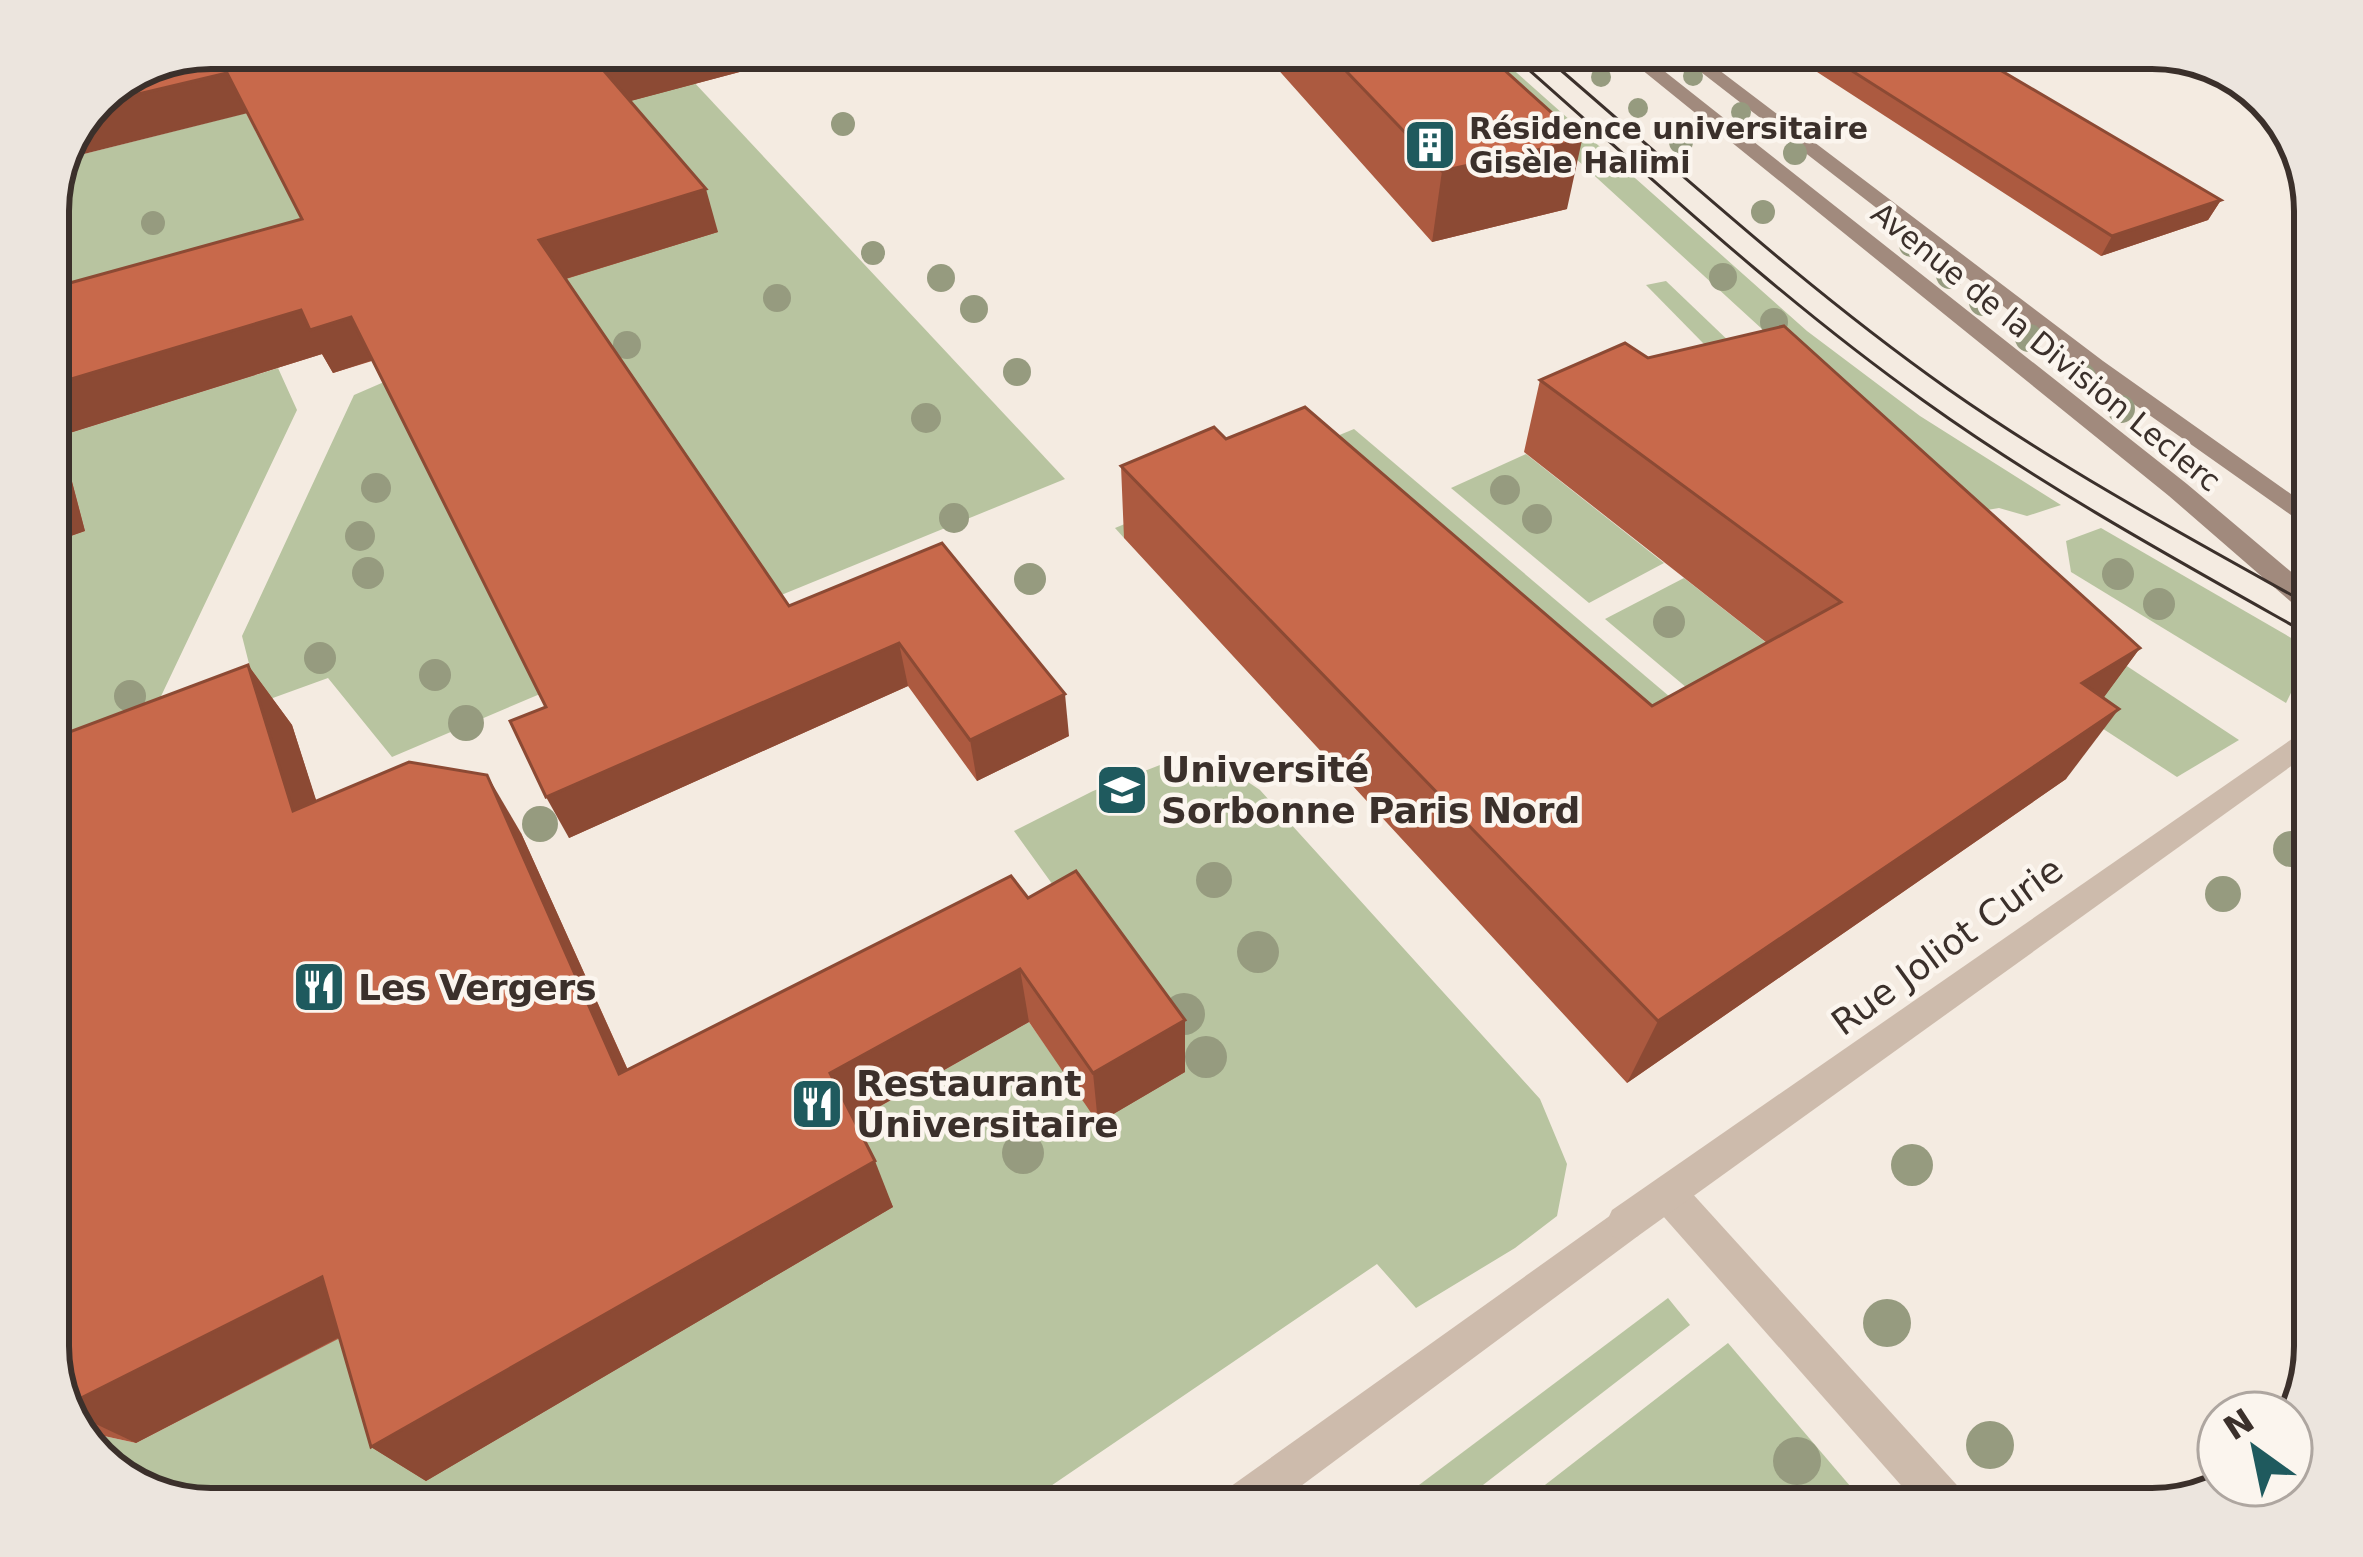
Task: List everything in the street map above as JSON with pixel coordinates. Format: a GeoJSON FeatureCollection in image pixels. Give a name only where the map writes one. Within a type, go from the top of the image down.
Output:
{"type":"FeatureCollection","features":[{"type":"Feature","properties":{"kind":"street","name":"Avenue de la Division Leclerc"},"geometry":{"type":"LineString","coordinates":[[1650,69],[2160,476],[2294,589]]}},
{"type":"Feature","properties":{"kind":"street","name":"Avenue de la Division Leclerc"},"geometry":{"type":"LineString","coordinates":[[1706,69],[2095,367],[2294,508]]}},
{"type":"Feature","properties":{"kind":"street","name":"Rue Joliot Curie"},"geometry":{"type":"LineString","coordinates":[[1264,1488],[1625,1222],[2294,749]]}},
{"type":"Feature","properties":{"kind":"street"},"geometry":{"type":"LineString","coordinates":[[1668,1194],[1930,1488]]}},
{"type":"Feature","properties":{"kind":"green space"},"geometry":{"type":"Polygon","coordinates":[[[539,69],[682,69],[1065,479],[769,600],[555,282],[539,69]]]}},
{"type":"Feature","properties":{"kind":"green space"},"geometry":{"type":"Polygon","coordinates":[[[1478,69],[1513,69],[1807,331],[1920,416],[2061,505],[2027,516],[1999,508],[1981,511],[1762,329],[1478,69]]]}},
{"type":"Feature","properties":{"kind":"green space"},"geometry":{"type":"Polygon","coordinates":[[[246,113],[324,261],[69,335],[69,202],[81,155],[246,113]]]}},
{"type":"Feature","properties":{"kind":"green space"},"geometry":{"type":"Polygon","coordinates":[[[1666,281],[1848,455],[1757,398],[1646,285],[1666,281]]]}},
{"type":"Feature","properties":{"kind":"green space"},"geometry":{"type":"Polygon","coordinates":[[[278,368],[297,410],[154,711],[69,743],[69,537],[85,531],[69,470],[69,433],[278,368]]]}},
{"type":"Feature","properties":{"kind":"green space"},"geometry":{"type":"Polygon","coordinates":[[[384,382],[540,694],[392,757],[328,678],[259,703],[242,636],[354,395],[384,382]]]}},
{"type":"Feature","properties":{"kind":"green space"},"geometry":{"type":"Polygon","coordinates":[[[1354,429],[1709,730],[1124,538],[1115,528],[1354,429]]]}},
{"type":"Feature","properties":{"kind":"green space"},"geometry":{"type":"Polygon","coordinates":[[[1526,454],[1664,563],[1589,603],[1451,488],[1526,454]]]}},
{"type":"Feature","properties":{"kind":"green space"},"geometry":{"type":"Polygon","coordinates":[[[2101,528],[2294,640],[2294,687],[2286,703],[2071,572],[2066,541],[2101,528]]]}},
{"type":"Feature","properties":{"kind":"green space"},"geometry":{"type":"Polygon","coordinates":[[[1684,578],[1806,674],[1725,720],[1605,619],[1684,578]]]}},
{"type":"Feature","properties":{"kind":"green space"},"geometry":{"type":"Polygon","coordinates":[[[2016,593],[2239,740],[2177,777],[2088,719],[2016,593]]]}},
{"type":"Feature","properties":{"kind":"green space"},"geometry":{"type":"Polygon","coordinates":[[[1160,765],[1233,772],[1260,790],[1540,1099],[1567,1164],[1557,1216],[1515,1248],[1416,1308],[1377,1264],[1048,1488],[211,1488],[148,1473],[101,1435],[136,1443],[376,1319],[850,1123],[1029,1022],[1099,1122],[1068,906],[1014,831],[1093,791],[1160,765]]]}},
{"type":"Feature","properties":{"kind":"green space"},"geometry":{"type":"Polygon","coordinates":[[[1668,1298],[1690,1325],[1479,1488],[1415,1488],[1668,1298]]]}},
{"type":"Feature","properties":{"kind":"green space"},"geometry":{"type":"Polygon","coordinates":[[[1728,1343],[1852,1488],[1541,1488],[1728,1343]]]}},
{"type":"Feature","properties":{"kind":"building"},"geometry":{"type":"Polygon","coordinates":[[[211,69],[602,69],[706,189],[539,240],[789,606],[942,543],[1065,694],[970,740],[899,643],[546,797],[510,721],[546,707],[351,317],[310,330],[301,310],[69,380],[69,283],[302,219],[227,73],[128,96],[157,80],[211,69]]]}},
{"type":"Feature","properties":{"kind":"building"},"geometry":{"type":"Polygon","coordinates":[[[1344,69],[1503,69],[1582,140],[1442,171],[1344,69]]]}},
{"type":"Feature","properties":{"kind":"building"},"geometry":{"type":"Polygon","coordinates":[[[1849,69],[1998,69],[2221,200],[2112,236],[1849,69]]]}},
{"type":"Feature","properties":{"kind":"building"},"geometry":{"type":"Polygon","coordinates":[[[1784,326],[2140,648],[2082,683],[2119,709],[1658,1021],[1121,466],[1214,427],[1226,439],[1305,407],[1652,706],[1841,602],[1540,380],[1625,343],[1648,358],[1784,326]]]}},
{"type":"Feature","properties":{"kind":"building","name":"Les Vergers"},"geometry":{"type":"Polygon","coordinates":[[[248,665],[293,811],[409,762],[487,775],[619,1074],[1011,876],[1028,898],[1076,871],[1185,1020],[1093,1073],[1020,969],[830,1073],[875,1161],[371,1447],[322,1277],[80,1399],[69,1355],[69,732],[248,665]]]}},
{"type":"Feature","properties":{"kind":"tram line"},"geometry":{"type":"LineString","coordinates":[[1528,69],[1762,274],[1924,401],[2067,495],[2294,626]]}},
{"type":"Feature","properties":{"kind":"tram line"},"geometry":{"type":"LineString","coordinates":[[1559,69],[1789,266],[1948,389],[2083,476],[2294,596]]}},
{"type":"Feature","properties":{"kind":"place","name":"Résidence universitaire Gisèle Halimi"},"geometry":{"type":"Point","coordinates":[1430,145]}},
{"type":"Feature","properties":{"kind":"place","name":"Université Sorbonne Paris Nord"},"geometry":{"type":"Point","coordinates":[1122,790]}},
{"type":"Feature","properties":{"kind":"place","name":"Les Vergers"},"geometry":{"type":"Point","coordinates":[319,987]}},
{"type":"Feature","properties":{"kind":"place","name":"Restaurant Universitaire"},"geometry":{"type":"Point","coordinates":[817,1104]}}]}
